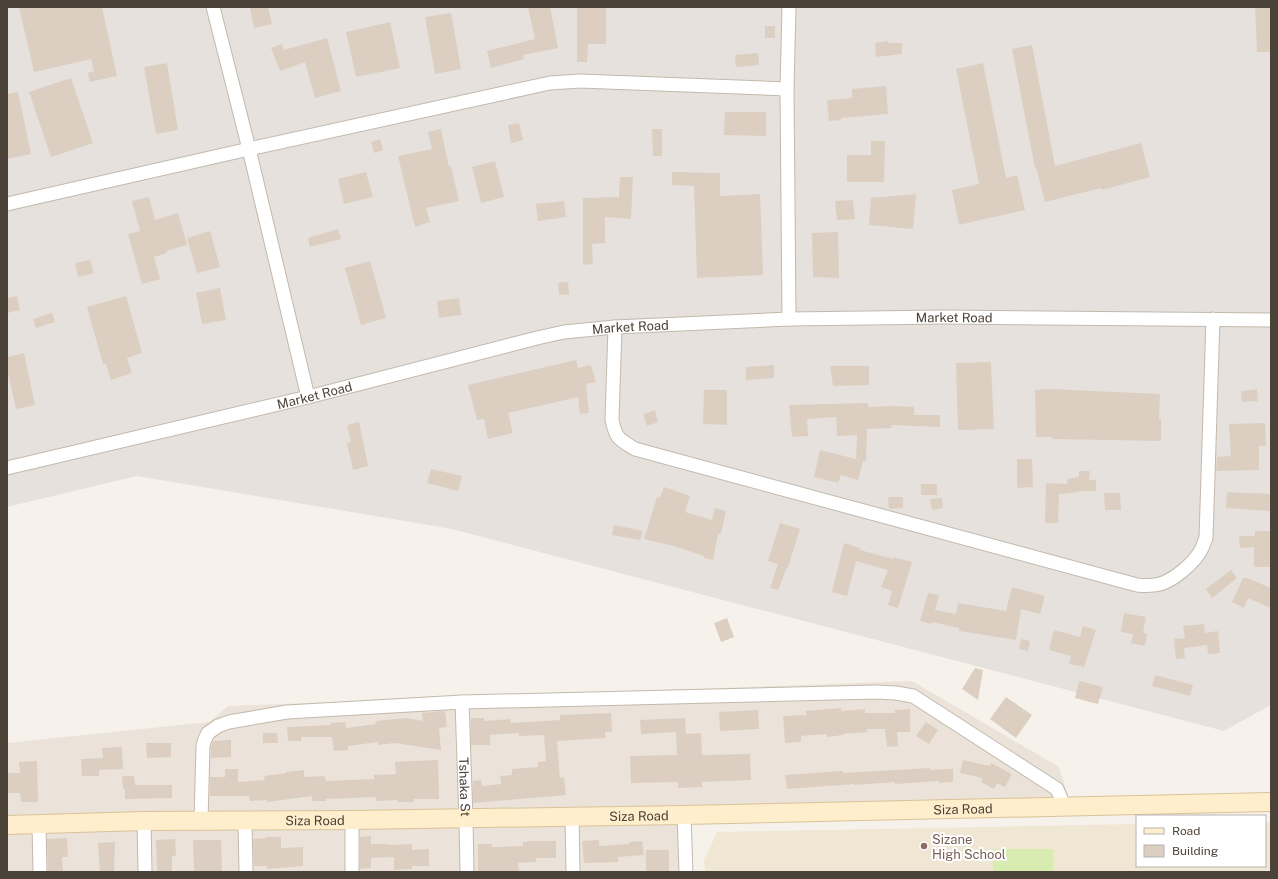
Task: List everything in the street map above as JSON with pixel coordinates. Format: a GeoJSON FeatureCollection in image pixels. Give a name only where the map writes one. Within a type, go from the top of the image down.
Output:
{"type":"FeatureCollection","features":[{"type":"Feature","properties":{"kind":"street"},"geometry":{"type":"LineString","coordinates":[[213,7],[308,397]]}},
{"type":"Feature","properties":{"kind":"street"},"geometry":{"type":"LineString","coordinates":[[789,7],[787,89],[789,319]]}},
{"type":"Feature","properties":{"kind":"street"},"geometry":{"type":"LineString","coordinates":[[7,204],[248,149],[550,83],[580,81],[787,89]]}},
{"type":"Feature","properties":{"kind":"street","name":"Market Road"},"geometry":{"type":"LineString","coordinates":[[7,468],[308,397],[564,332],[616,326],[789,319],[952,318],[1271,320]]}},
{"type":"Feature","properties":{"kind":"street"},"geometry":{"type":"LineString","coordinates":[[616,326],[612,420],[618,439],[634,449],[1137,585],[1149,586],[1161,584],[1183,570],[1194,560],[1202,549],[1206,538],[1213,319]]}},
{"type":"Feature","properties":{"kind":"street"},"geometry":{"type":"LineString","coordinates":[[201,821],[203,746],[208,733],[218,726],[229,722],[287,712],[462,702],[876,692],[913,696],[1057,789],[1065,808]]}},
{"type":"Feature","properties":{"kind":"street","name":"Tshaka St"},"geometry":{"type":"LineString","coordinates":[[462,702],[467,872]]}},
{"type":"Feature","properties":{"kind":"street","name":"Siza Road"},"geometry":{"type":"LineString","coordinates":[[7,825],[144,821],[466,819],[1065,808],[1271,802]]}},
{"type":"Feature","properties":{"kind":"street"},"geometry":{"type":"LineString","coordinates":[[684,815],[686,872]]}},
{"type":"Feature","properties":{"kind":"street"},"geometry":{"type":"LineString","coordinates":[[572,816],[573,872]]}},
{"type":"Feature","properties":{"kind":"street"},"geometry":{"type":"LineString","coordinates":[[352,820],[352,872]]}},
{"type":"Feature","properties":{"kind":"street"},"geometry":{"type":"LineString","coordinates":[[144,821],[145,872]]}},
{"type":"Feature","properties":{"kind":"street"},"geometry":{"type":"LineString","coordinates":[[246,821],[246,872]]}},
{"type":"Feature","properties":{"kind":"street"},"geometry":{"type":"LineString","coordinates":[[39,824],[40,872]]}},
{"type":"Feature","properties":{"kind":"shaded area"},"geometry":{"type":"Polygon","coordinates":[[[7,7],[1271,7],[1271,705],[1224,731],[452,529],[137,476],[7,507],[7,7]]]}},
{"type":"Feature","properties":{"kind":"shaded area"},"geometry":{"type":"Polygon","coordinates":[[[912,681],[1059,767],[1069,799],[684,816],[692,872],[7,872],[7,743],[209,722],[228,706],[912,681]]]}},
{"type":"Feature","properties":{"kind":"shaded area","name":"Sizane High School"},"geometry":{"type":"Polygon","coordinates":[[[1271,822],[1271,872],[705,872],[704,860],[717,832],[1136,824],[1136,867],[1266,867],[1266,823],[1271,822]]]}},
{"type":"Feature","properties":{"kind":"green space"},"geometry":{"type":"Polygon","coordinates":[[[993,849],[1053,849],[1053,872],[993,872],[993,849]]]}},
{"type":"Feature","properties":{"kind":"building"},"geometry":{"type":"Polygon","coordinates":[[[19,7],[102,7],[117,76],[90,82],[88,73],[94,71],[91,59],[34,72],[19,7]]]}},
{"type":"Feature","properties":{"kind":"building"},"geometry":{"type":"Polygon","coordinates":[[[250,7],[268,7],[272,24],[254,28],[250,7]]]}},
{"type":"Feature","properties":{"kind":"building"},"geometry":{"type":"Polygon","coordinates":[[[528,7],[550,7],[558,48],[523,55],[524,59],[491,68],[487,51],[535,39],[528,7]]]}},
{"type":"Feature","properties":{"kind":"building"},"geometry":{"type":"Polygon","coordinates":[[[577,7],[606,7],[606,44],[588,44],[587,62],[577,62],[577,7]]]}},
{"type":"Feature","properties":{"kind":"building"},"geometry":{"type":"Polygon","coordinates":[[[1255,7],[1271,7],[1271,52],[1257,52],[1255,7]]]}},
{"type":"Feature","properties":{"kind":"building"},"geometry":{"type":"Polygon","coordinates":[[[451,13],[461,69],[435,74],[425,17],[451,13]]]}},
{"type":"Feature","properties":{"kind":"building"},"geometry":{"type":"Polygon","coordinates":[[[390,22],[400,68],[356,77],[346,32],[390,22]]]}},
{"type":"Feature","properties":{"kind":"building"},"geometry":{"type":"Polygon","coordinates":[[[765,26],[775,26],[775,38],[765,38],[765,26]]]}},
{"type":"Feature","properties":{"kind":"building"},"geometry":{"type":"Polygon","coordinates":[[[327,38],[341,91],[315,98],[305,62],[280,71],[271,48],[282,44],[284,50],[327,38]]]}},
{"type":"Feature","properties":{"kind":"building"},"geometry":{"type":"Polygon","coordinates":[[[888,41],[888,43],[902,43],[902,54],[876,57],[875,43],[888,41]]]}},
{"type":"Feature","properties":{"kind":"building"},"geometry":{"type":"Polygon","coordinates":[[[1032,45],[1055,166],[1141,143],[1150,177],[1102,190],[1101,188],[1045,202],[1036,167],[1035,168],[1012,49],[1032,45]]]}},
{"type":"Feature","properties":{"kind":"building"},"geometry":{"type":"Polygon","coordinates":[[[758,53],[759,65],[736,67],[735,55],[758,53]]]}},
{"type":"Feature","properties":{"kind":"building"},"geometry":{"type":"Polygon","coordinates":[[[167,63],[178,130],[156,134],[144,67],[167,63]]]}},
{"type":"Feature","properties":{"kind":"building"},"geometry":{"type":"Polygon","coordinates":[[[983,63],[1006,178],[1017,175],[1025,210],[959,225],[952,190],[979,184],[956,69],[983,63]]]}},
{"type":"Feature","properties":{"kind":"building"},"geometry":{"type":"Polygon","coordinates":[[[71,78],[93,143],[51,157],[29,92],[71,78]]]}},
{"type":"Feature","properties":{"kind":"building"},"geometry":{"type":"Polygon","coordinates":[[[886,86],[888,114],[841,118],[841,120],[829,121],[827,100],[852,98],[852,89],[886,86]]]}},
{"type":"Feature","properties":{"kind":"building"},"geometry":{"type":"Polygon","coordinates":[[[18,92],[31,154],[7,159],[7,94],[18,92]]]}},
{"type":"Feature","properties":{"kind":"building"},"geometry":{"type":"Polygon","coordinates":[[[725,112],[766,112],[766,136],[724,135],[725,112]]]}},
{"type":"Feature","properties":{"kind":"building"},"geometry":{"type":"Polygon","coordinates":[[[519,123],[523,140],[511,143],[508,125],[519,123]]]}},
{"type":"Feature","properties":{"kind":"building"},"geometry":{"type":"Polygon","coordinates":[[[441,129],[449,167],[451,166],[459,201],[426,208],[430,222],[415,227],[398,156],[432,149],[428,132],[441,129]]]}},
{"type":"Feature","properties":{"kind":"building"},"geometry":{"type":"Polygon","coordinates":[[[652,129],[662,129],[662,156],[653,156],[652,129]]]}},
{"type":"Feature","properties":{"kind":"building"},"geometry":{"type":"Polygon","coordinates":[[[380,139],[383,150],[374,153],[371,142],[380,139]]]}},
{"type":"Feature","properties":{"kind":"building"},"geometry":{"type":"Polygon","coordinates":[[[871,141],[885,141],[884,182],[847,182],[847,155],[871,155],[871,141]]]}},
{"type":"Feature","properties":{"kind":"building"},"geometry":{"type":"Polygon","coordinates":[[[495,161],[504,197],[481,203],[472,167],[495,161]]]}},
{"type":"Feature","properties":{"kind":"building"},"geometry":{"type":"Polygon","coordinates":[[[366,172],[373,197],[344,204],[338,179],[366,172]]]}},
{"type":"Feature","properties":{"kind":"building"},"geometry":{"type":"Polygon","coordinates":[[[672,172],[720,173],[720,196],[760,194],[763,275],[697,278],[694,186],[672,185],[672,172]]]}},
{"type":"Feature","properties":{"kind":"building"},"geometry":{"type":"Polygon","coordinates":[[[620,177],[633,177],[631,219],[605,217],[605,243],[592,244],[593,264],[583,265],[583,198],[619,197],[620,177]]]}},
{"type":"Feature","properties":{"kind":"building"},"geometry":{"type":"Polygon","coordinates":[[[916,194],[913,229],[869,225],[871,198],[916,194]]]}},
{"type":"Feature","properties":{"kind":"building"},"geometry":{"type":"Polygon","coordinates":[[[149,197],[155,220],[178,213],[187,245],[166,251],[167,253],[154,257],[160,279],[142,284],[128,234],[140,231],[132,201],[149,197]]]}},
{"type":"Feature","properties":{"kind":"building"},"geometry":{"type":"Polygon","coordinates":[[[853,200],[855,219],[837,220],[835,201],[853,200]]]}},
{"type":"Feature","properties":{"kind":"building"},"geometry":{"type":"Polygon","coordinates":[[[564,201],[566,217],[538,221],[536,204],[564,201]]]}},
{"type":"Feature","properties":{"kind":"building"},"geometry":{"type":"Polygon","coordinates":[[[338,229],[341,239],[310,247],[308,238],[338,229]]]}},
{"type":"Feature","properties":{"kind":"building"},"geometry":{"type":"Polygon","coordinates":[[[210,231],[220,267],[197,273],[187,238],[210,231]]]}},
{"type":"Feature","properties":{"kind":"building"},"geometry":{"type":"Polygon","coordinates":[[[838,232],[839,278],[813,277],[812,233],[838,232]]]}},
{"type":"Feature","properties":{"kind":"building"},"geometry":{"type":"Polygon","coordinates":[[[90,260],[94,273],[78,277],[75,263],[90,260]]]}},
{"type":"Feature","properties":{"kind":"building"},"geometry":{"type":"Polygon","coordinates":[[[370,261],[386,318],[361,325],[345,268],[370,261]]]}},
{"type":"Feature","properties":{"kind":"building"},"geometry":{"type":"Polygon","coordinates":[[[568,282],[569,294],[559,295],[558,283],[568,282]]]}},
{"type":"Feature","properties":{"kind":"building"},"geometry":{"type":"Polygon","coordinates":[[[220,288],[226,320],[202,324],[196,293],[220,288]]]}},
{"type":"Feature","properties":{"kind":"building"},"geometry":{"type":"Polygon","coordinates":[[[17,296],[20,310],[7,313],[7,298],[17,296]]]}},
{"type":"Feature","properties":{"kind":"building"},"geometry":{"type":"Polygon","coordinates":[[[126,296],[142,353],[127,358],[132,373],[111,380],[106,364],[103,364],[87,307],[126,296]]]}},
{"type":"Feature","properties":{"kind":"building"},"geometry":{"type":"Polygon","coordinates":[[[459,298],[461,315],[439,318],[437,301],[459,298]]]}},
{"type":"Feature","properties":{"kind":"building"},"geometry":{"type":"Polygon","coordinates":[[[52,313],[55,322],[36,328],[33,319],[52,313]]]}},
{"type":"Feature","properties":{"kind":"building"},"geometry":{"type":"Polygon","coordinates":[[[24,353],[35,405],[16,409],[7,369],[7,357],[24,353]]]}},
{"type":"Feature","properties":{"kind":"building"},"geometry":{"type":"Polygon","coordinates":[[[576,360],[578,368],[591,365],[596,382],[586,384],[589,413],[580,414],[578,397],[508,413],[513,433],[488,439],[484,419],[477,420],[468,385],[576,360]]]}},
{"type":"Feature","properties":{"kind":"building"},"geometry":{"type":"Polygon","coordinates":[[[991,362],[994,429],[958,430],[956,363],[991,362]]]}},
{"type":"Feature","properties":{"kind":"building"},"geometry":{"type":"Polygon","coordinates":[[[774,365],[774,378],[746,380],[746,367],[774,365]]]}},
{"type":"Feature","properties":{"kind":"building"},"geometry":{"type":"Polygon","coordinates":[[[830,366],[869,366],[869,385],[833,386],[830,366]]]}},
{"type":"Feature","properties":{"kind":"building"},"geometry":{"type":"Polygon","coordinates":[[[1048,389],[1160,394],[1159,419],[1161,419],[1161,441],[1052,439],[1052,437],[1036,437],[1035,390],[1048,389]]]}},
{"type":"Feature","properties":{"kind":"building"},"geometry":{"type":"Polygon","coordinates":[[[1257,389],[1258,401],[1242,402],[1241,391],[1257,389]]]}},
{"type":"Feature","properties":{"kind":"building"},"geometry":{"type":"Polygon","coordinates":[[[704,390],[727,390],[727,425],[703,424],[704,390]]]}},
{"type":"Feature","properties":{"kind":"building"},"geometry":{"type":"Polygon","coordinates":[[[868,403],[868,407],[914,407],[914,415],[940,415],[940,427],[891,425],[892,428],[867,429],[866,461],[863,461],[858,480],[841,475],[838,483],[814,477],[820,450],[856,459],[857,435],[837,436],[836,417],[807,419],[808,436],[792,437],[789,405],[868,403]]]}},
{"type":"Feature","properties":{"kind":"building"},"geometry":{"type":"Polygon","coordinates":[[[655,410],[658,422],[647,426],[643,414],[655,410]]]}},
{"type":"Feature","properties":{"kind":"building"},"geometry":{"type":"Polygon","coordinates":[[[359,422],[368,466],[353,470],[347,443],[351,442],[347,425],[359,422]]]}},
{"type":"Feature","properties":{"kind":"building"},"geometry":{"type":"Polygon","coordinates":[[[1265,423],[1266,446],[1259,446],[1259,470],[1216,471],[1217,457],[1231,456],[1229,424],[1265,423]]]}},
{"type":"Feature","properties":{"kind":"building"},"geometry":{"type":"Polygon","coordinates":[[[1017,459],[1032,459],[1033,487],[1017,488],[1017,459]]]}},
{"type":"Feature","properties":{"kind":"building"},"geometry":{"type":"Polygon","coordinates":[[[431,469],[462,476],[458,491],[427,483],[431,469]]]}},
{"type":"Feature","properties":{"kind":"building"},"geometry":{"type":"Polygon","coordinates":[[[1079,471],[1090,471],[1089,480],[1096,480],[1096,491],[1079,491],[1059,494],[1058,523],[1045,523],[1046,483],[1067,484],[1067,479],[1079,477],[1079,471]]]}},
{"type":"Feature","properties":{"kind":"building"},"geometry":{"type":"Polygon","coordinates":[[[921,484],[937,484],[937,495],[921,495],[921,484]]]}},
{"type":"Feature","properties":{"kind":"building"},"geometry":{"type":"Polygon","coordinates":[[[664,487],[690,496],[685,512],[712,520],[715,508],[726,511],[721,534],[718,534],[713,560],[674,546],[644,539],[657,497],[660,498],[664,487]]]}},
{"type":"Feature","properties":{"kind":"building"},"geometry":{"type":"Polygon","coordinates":[[[1227,492],[1271,494],[1271,511],[1226,508],[1227,492]]]}},
{"type":"Feature","properties":{"kind":"building"},"geometry":{"type":"Polygon","coordinates":[[[1104,493],[1120,493],[1121,510],[1105,510],[1104,493]]]}},
{"type":"Feature","properties":{"kind":"building"},"geometry":{"type":"Polygon","coordinates":[[[888,497],[903,497],[903,508],[889,509],[888,497]]]}},
{"type":"Feature","properties":{"kind":"building"},"geometry":{"type":"Polygon","coordinates":[[[942,498],[943,508],[932,510],[930,499],[942,498]]]}},
{"type":"Feature","properties":{"kind":"building"},"geometry":{"type":"Polygon","coordinates":[[[780,523],[800,529],[788,567],[778,590],[770,588],[778,564],[768,561],[780,523]]]}},
{"type":"Feature","properties":{"kind":"building"},"geometry":{"type":"Polygon","coordinates":[[[614,525],[643,531],[640,540],[612,535],[614,525]]]}},
{"type":"Feature","properties":{"kind":"building"},"geometry":{"type":"Polygon","coordinates":[[[1255,531],[1271,531],[1271,567],[1254,567],[1254,547],[1240,548],[1239,536],[1255,536],[1255,531]]]}},
{"type":"Feature","properties":{"kind":"building"},"geometry":{"type":"Polygon","coordinates":[[[844,543],[860,548],[860,550],[893,559],[893,557],[912,562],[898,608],[888,605],[892,591],[881,587],[888,570],[856,561],[847,596],[832,592],[844,543]]]}},
{"type":"Feature","properties":{"kind":"building"},"geometry":{"type":"Polygon","coordinates":[[[1231,570],[1237,578],[1212,598],[1206,589],[1231,570]]]}},
{"type":"Feature","properties":{"kind":"building"},"geometry":{"type":"Polygon","coordinates":[[[1243,578],[1247,578],[1271,588],[1271,608],[1248,598],[1244,608],[1232,602],[1243,578]]]}},
{"type":"Feature","properties":{"kind":"building"},"geometry":{"type":"Polygon","coordinates":[[[1012,587],[1045,596],[1040,614],[1021,609],[1016,640],[959,631],[959,628],[920,621],[928,593],[939,595],[935,610],[956,614],[958,603],[1006,611],[1012,587]]]}},
{"type":"Feature","properties":{"kind":"building"},"geometry":{"type":"Polygon","coordinates":[[[1124,613],[1146,617],[1143,633],[1147,634],[1145,646],[1131,643],[1133,634],[1121,632],[1124,613]]]}},
{"type":"Feature","properties":{"kind":"building"},"geometry":{"type":"Polygon","coordinates":[[[727,618],[734,637],[721,642],[714,623],[727,618]]]}},
{"type":"Feature","properties":{"kind":"building"},"geometry":{"type":"Polygon","coordinates":[[[1204,624],[1205,633],[1218,631],[1220,653],[1208,654],[1207,645],[1184,648],[1185,658],[1176,659],[1174,639],[1185,638],[1183,626],[1204,624]]]}},
{"type":"Feature","properties":{"kind":"building"},"geometry":{"type":"Polygon","coordinates":[[[1083,626],[1096,630],[1084,667],[1069,664],[1071,656],[1049,650],[1054,630],[1080,637],[1083,626]]]}},
{"type":"Feature","properties":{"kind":"building"},"geometry":{"type":"Polygon","coordinates":[[[1021,639],[1030,641],[1028,651],[1019,649],[1021,639]]]}},
{"type":"Feature","properties":{"kind":"building"},"geometry":{"type":"Polygon","coordinates":[[[975,668],[983,670],[978,700],[962,689],[975,668]]]}},
{"type":"Feature","properties":{"kind":"building"},"geometry":{"type":"Polygon","coordinates":[[[1155,675],[1193,685],[1190,696],[1152,686],[1155,675]]]}},
{"type":"Feature","properties":{"kind":"building"},"geometry":{"type":"Polygon","coordinates":[[[1079,681],[1103,687],[1098,704],[1075,698],[1079,681]]]}},
{"type":"Feature","properties":{"kind":"building"},"geometry":{"type":"Polygon","coordinates":[[[1006,697],[1032,715],[1016,738],[990,719],[1006,697]]]}},
{"type":"Feature","properties":{"kind":"building"},"geometry":{"type":"Polygon","coordinates":[[[841,708],[841,711],[865,709],[865,713],[895,713],[895,710],[910,709],[910,732],[897,732],[898,746],[887,747],[885,729],[867,729],[867,732],[827,737],[826,734],[801,736],[801,742],[785,743],[783,716],[806,715],[806,711],[841,708]]]}},
{"type":"Feature","properties":{"kind":"building"},"geometry":{"type":"Polygon","coordinates":[[[758,710],[759,729],[720,731],[719,712],[758,710]]]}},
{"type":"Feature","properties":{"kind":"building"},"geometry":{"type":"Polygon","coordinates":[[[445,711],[447,727],[439,728],[441,750],[395,743],[378,745],[378,742],[348,746],[348,750],[334,751],[332,737],[301,737],[301,741],[288,741],[287,727],[331,725],[331,723],[345,722],[346,728],[376,724],[375,721],[406,718],[423,721],[422,713],[445,711]]]}},
{"type":"Feature","properties":{"kind":"building"},"geometry":{"type":"Polygon","coordinates":[[[611,713],[612,732],[605,732],[605,738],[557,741],[560,778],[564,777],[566,795],[473,803],[473,781],[481,780],[482,786],[501,784],[500,776],[512,775],[512,769],[538,767],[538,762],[546,761],[544,735],[519,736],[519,733],[490,735],[490,745],[471,745],[471,718],[484,718],[484,721],[510,719],[511,723],[560,720],[560,715],[611,713]]]}},
{"type":"Feature","properties":{"kind":"building"},"geometry":{"type":"Polygon","coordinates":[[[685,718],[686,734],[701,733],[702,755],[750,754],[751,780],[702,782],[702,787],[678,788],[678,782],[631,783],[630,756],[677,755],[676,732],[641,734],[640,720],[685,718]]]}},
{"type":"Feature","properties":{"kind":"building"},"geometry":{"type":"Polygon","coordinates":[[[926,722],[938,730],[929,744],[916,736],[926,722]]]}},
{"type":"Feature","properties":{"kind":"building"},"geometry":{"type":"Polygon","coordinates":[[[263,733],[277,733],[278,743],[263,743],[263,733]]]}},
{"type":"Feature","properties":{"kind":"building"},"geometry":{"type":"Polygon","coordinates":[[[231,740],[231,757],[211,758],[211,747],[213,741],[231,740]]]}},
{"type":"Feature","properties":{"kind":"building"},"geometry":{"type":"Polygon","coordinates":[[[146,743],[171,743],[171,757],[147,758],[146,743]]]}},
{"type":"Feature","properties":{"kind":"building"},"geometry":{"type":"Polygon","coordinates":[[[122,747],[123,769],[99,770],[99,776],[82,776],[81,759],[103,758],[102,748],[122,747]]]}},
{"type":"Feature","properties":{"kind":"building"},"geometry":{"type":"Polygon","coordinates":[[[438,760],[439,799],[414,799],[414,802],[398,802],[397,800],[376,801],[376,797],[312,801],[312,796],[267,802],[267,800],[250,801],[249,796],[210,796],[210,777],[225,777],[225,769],[238,769],[238,782],[265,780],[264,776],[304,770],[304,777],[325,776],[326,781],[374,779],[374,775],[396,774],[395,762],[438,760]]]}},
{"type":"Feature","properties":{"kind":"building"},"geometry":{"type":"Polygon","coordinates":[[[963,760],[990,766],[991,763],[1012,774],[1005,787],[997,783],[994,789],[981,782],[983,778],[960,773],[963,760]]]}},
{"type":"Feature","properties":{"kind":"building"},"geometry":{"type":"Polygon","coordinates":[[[37,761],[38,802],[21,802],[20,793],[7,793],[7,773],[20,773],[19,762],[37,761]]]}},
{"type":"Feature","properties":{"kind":"building"},"geometry":{"type":"Polygon","coordinates":[[[930,768],[930,770],[953,769],[953,782],[939,783],[939,781],[895,784],[895,782],[787,789],[785,775],[843,771],[843,773],[930,768]]]}},
{"type":"Feature","properties":{"kind":"building"},"geometry":{"type":"Polygon","coordinates":[[[122,776],[134,776],[135,785],[172,785],[172,798],[125,799],[125,789],[123,789],[122,776]]]}},
{"type":"Feature","properties":{"kind":"building"},"geometry":{"type":"Polygon","coordinates":[[[371,836],[371,844],[412,844],[412,850],[429,849],[429,866],[412,866],[412,869],[394,870],[394,857],[371,858],[371,868],[360,869],[360,837],[371,836]]]}},
{"type":"Feature","properties":{"kind":"building"},"geometry":{"type":"Polygon","coordinates":[[[281,837],[281,848],[303,847],[303,866],[267,869],[267,866],[254,866],[253,839],[281,837]]]}},
{"type":"Feature","properties":{"kind":"building"},"geometry":{"type":"Polygon","coordinates":[[[67,838],[68,857],[62,857],[63,872],[48,872],[47,839],[67,838]]]}},
{"type":"Feature","properties":{"kind":"building"},"geometry":{"type":"Polygon","coordinates":[[[175,839],[176,856],[172,856],[172,872],[157,872],[156,840],[175,839]]]}},
{"type":"Feature","properties":{"kind":"building"},"geometry":{"type":"Polygon","coordinates":[[[193,840],[221,840],[222,872],[194,872],[193,840]]]}},
{"type":"Feature","properties":{"kind":"building"},"geometry":{"type":"Polygon","coordinates":[[[599,840],[599,846],[630,844],[629,842],[642,841],[644,855],[618,857],[618,862],[584,863],[582,841],[599,840]]]}},
{"type":"Feature","properties":{"kind":"building"},"geometry":{"type":"Polygon","coordinates":[[[556,841],[556,858],[536,858],[536,862],[518,863],[519,872],[478,871],[478,844],[492,844],[492,847],[523,846],[523,842],[556,841]]]}},
{"type":"Feature","properties":{"kind":"building"},"geometry":{"type":"Polygon","coordinates":[[[115,842],[114,872],[100,872],[98,843],[115,842]]]}},
{"type":"Feature","properties":{"kind":"building"},"geometry":{"type":"Polygon","coordinates":[[[646,850],[669,850],[669,872],[646,872],[646,850]]]}},
{"type":"Feature","properties":{"kind":"place","name":"Sizane High School"},"geometry":{"type":"Point","coordinates":[924,846]}}]}
